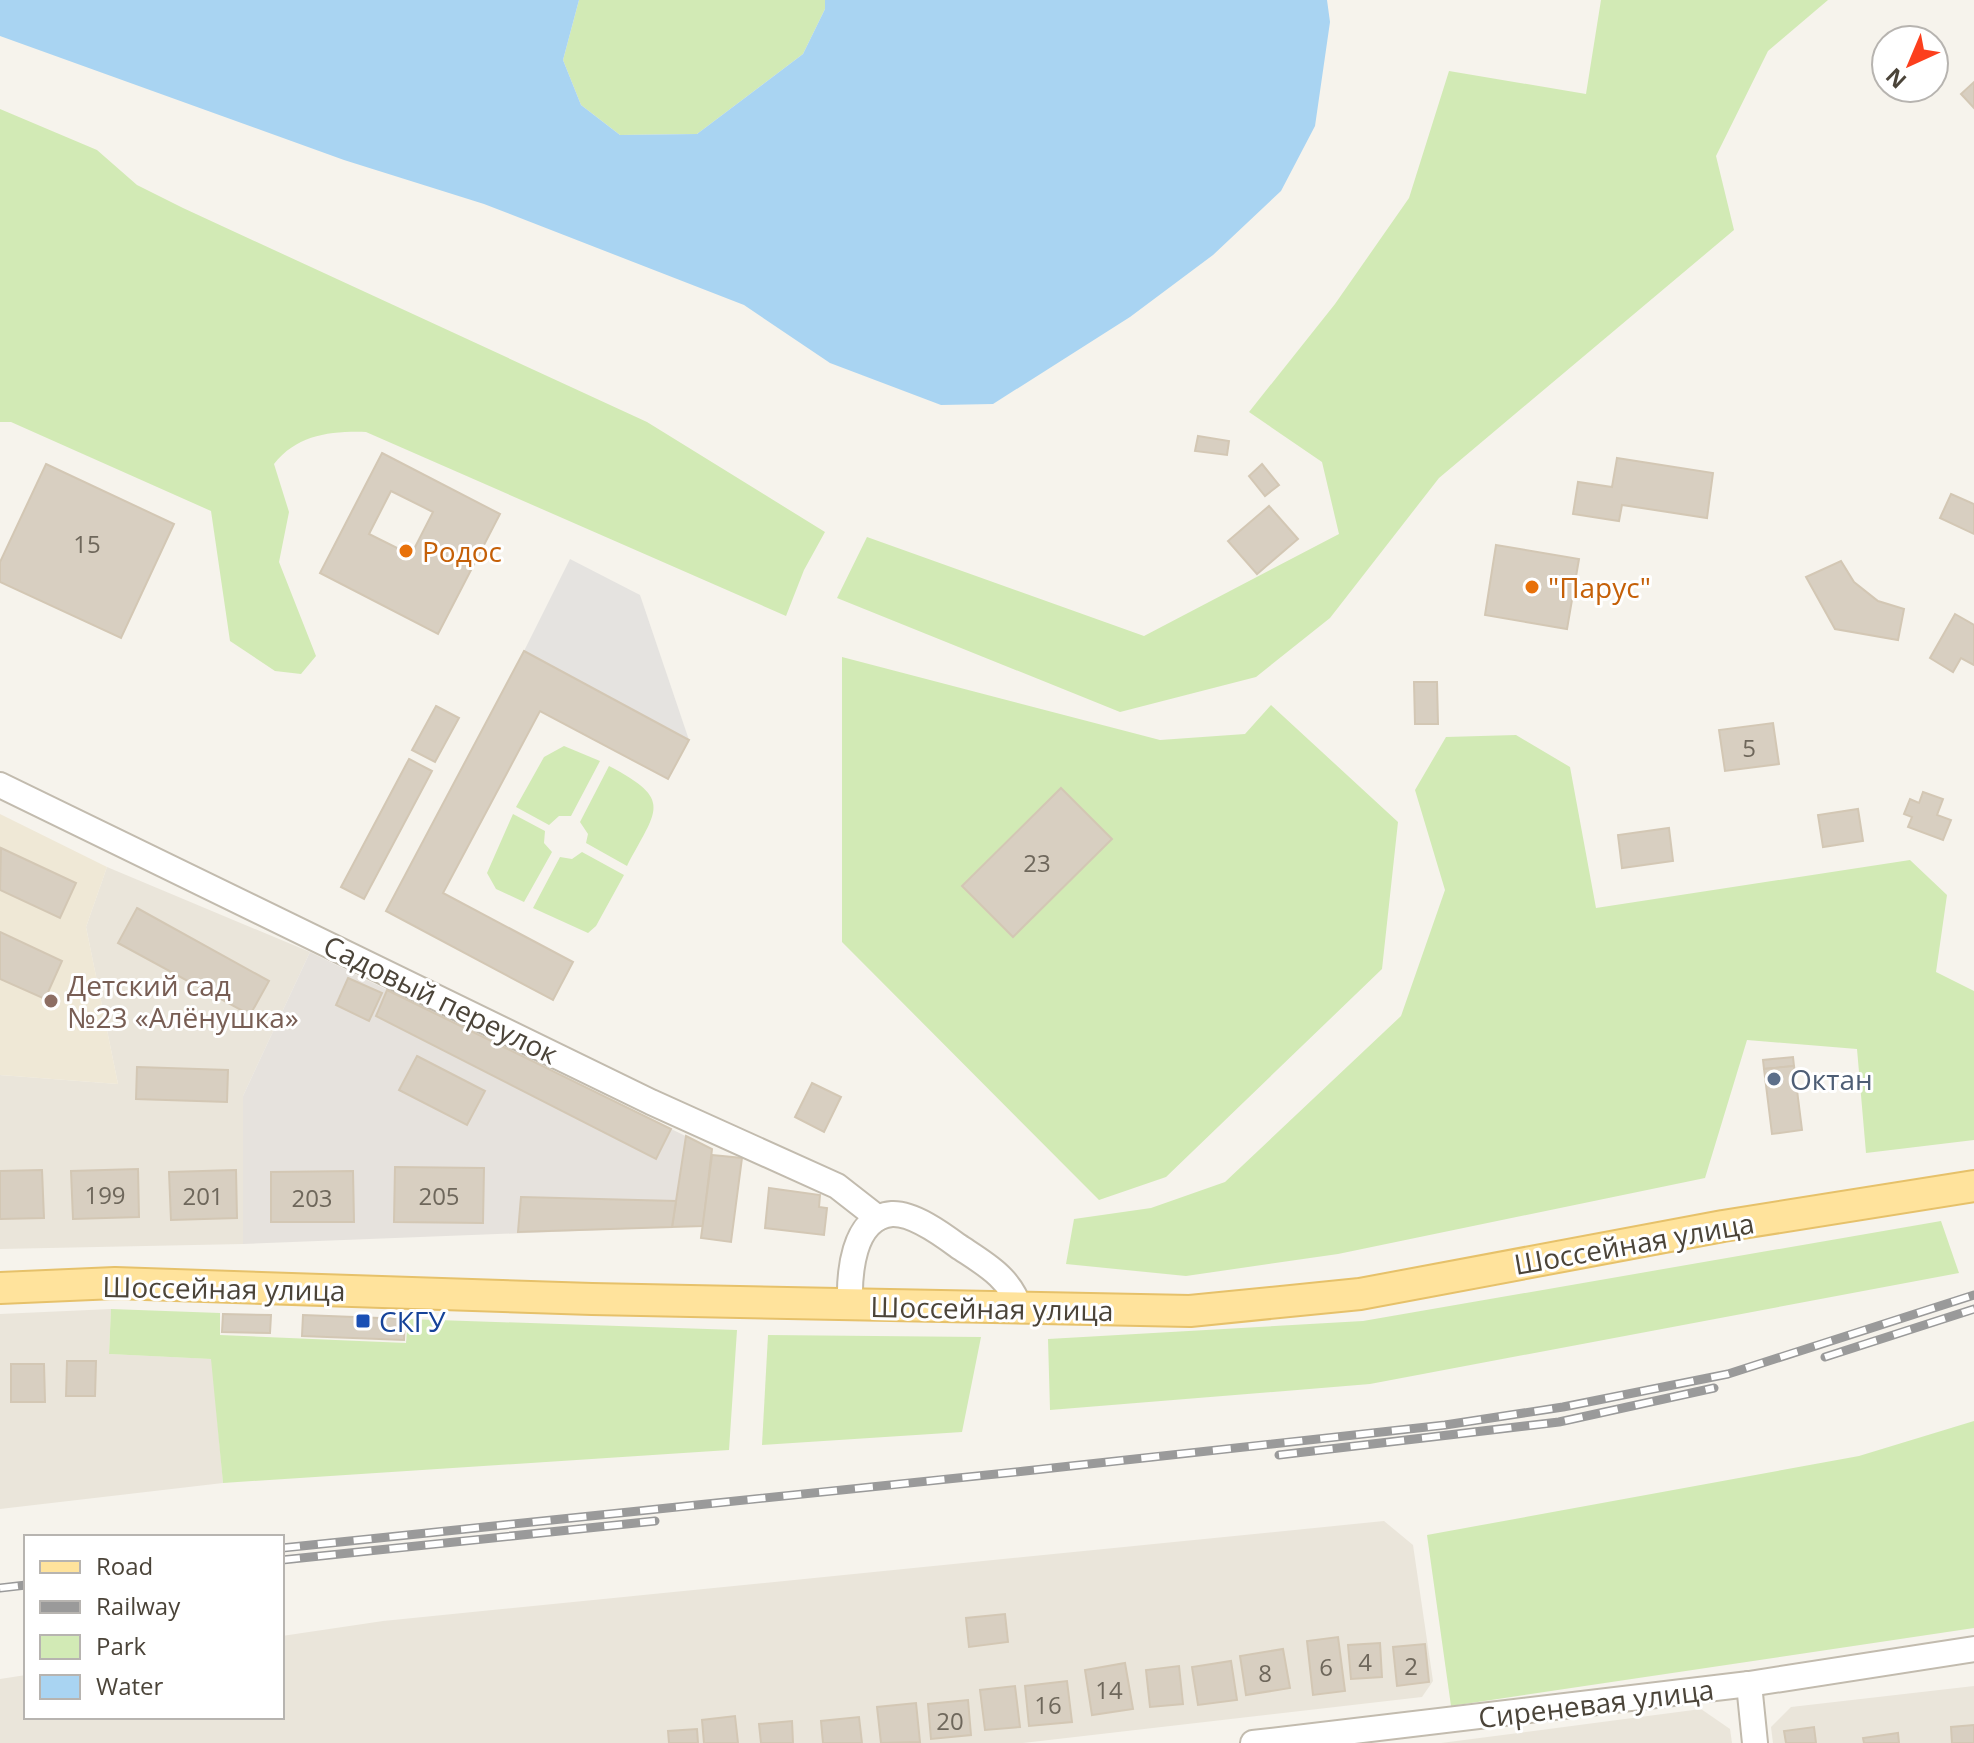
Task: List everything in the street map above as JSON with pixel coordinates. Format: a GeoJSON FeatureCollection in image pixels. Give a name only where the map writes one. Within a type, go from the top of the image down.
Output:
{"type":"FeatureCollection","features":[{"type":"Feature","properties":{"kind":"main road","name":"Шоссейная улица"},"geometry":{"type":"LineString","coordinates":[[0,1288],[115,1283],[850,1305],[1190,1311],[1360,1294],[1696,1231],[1974,1186]]}},
{"type":"Feature","properties":{"kind":"street","name":"Садовый переулок"},"geometry":{"type":"LineString","coordinates":[[0,785],[637,1095],[837,1186],[878,1218]]}},
{"type":"Feature","properties":{"kind":"street"},"geometry":{"type":"LineString","coordinates":[[850,1305],[849,1281],[855,1249],[865,1230],[878,1218],[894,1214],[948,1239],[998,1273],[1014,1289],[1020,1309]]}},
{"type":"Feature","properties":{"kind":"street","name":"Сиреневая улица"},"geometry":{"type":"LineString","coordinates":[[1253,1743],[1346,1738],[1749,1684],[1974,1649]]}},
{"type":"Feature","properties":{"kind":"street"},"geometry":{"type":"LineString","coordinates":[[1749,1684],[1755,1743]]}},
{"type":"Feature","properties":{"kind":"shaded area"},"geometry":{"type":"Polygon","coordinates":[[[570,559],[640,595],[689,740],[524,651],[570,559]]]}},
{"type":"Feature","properties":{"kind":"shaded area","name":"Детский сад №23 «Алёнушка»"},"geometry":{"type":"Polygon","coordinates":[[[0,814],[107,867],[86,927],[118,1084],[0,1075],[0,814]]]}},
{"type":"Feature","properties":{"kind":"shaded area"},"geometry":{"type":"Polygon","coordinates":[[[107,867],[310,952],[243,1096],[243,1244],[0,1249],[0,1075],[118,1084],[86,927],[107,867]]]}},
{"type":"Feature","properties":{"kind":"shaded area","name":"СКГУ"},"geometry":{"type":"Polygon","coordinates":[[[310,952],[712,1149],[703,1226],[243,1244],[243,1096],[310,952]]]}},
{"type":"Feature","properties":{"kind":"shaded area"},"geometry":{"type":"Polygon","coordinates":[[[111,1309],[109,1354],[212,1359],[223,1483],[0,1509],[0,1314],[111,1309]]]}},
{"type":"Feature","properties":{"kind":"shaded area"},"geometry":{"type":"Polygon","coordinates":[[[1384,1521],[1413,1545],[1433,1681],[1422,1697],[1023,1743],[0,1743],[0,1679],[24,1675],[24,1719],[284,1719],[284,1636],[383,1621],[1384,1521]]]}},
{"type":"Feature","properties":{"kind":"shaded area"},"geometry":{"type":"Polygon","coordinates":[[[1974,1686],[1974,1743],[1773,1743],[1771,1727],[1791,1707],[1974,1686]]]}},
{"type":"Feature","properties":{"kind":"shaded area"},"geometry":{"type":"Polygon","coordinates":[[[1701,1709],[1730,1729],[1732,1743],[1441,1743],[1701,1709]]]}},
{"type":"Feature","properties":{"kind":"green space"},"geometry":{"type":"Polygon","coordinates":[[[579,0],[825,0],[825,9],[803,54],[697,134],[620,135],[581,105],[563,60],[579,0]]]}},
{"type":"Feature","properties":{"kind":"green space"},"geometry":{"type":"Polygon","coordinates":[[[1601,0],[1828,0],[1768,51],[1716,156],[1734,230],[1439,478],[1330,618],[1256,677],[1120,712],[837,598],[867,537],[1144,636],[1339,534],[1322,462],[1249,412],[1335,304],[1409,198],[1449,71],[1586,94],[1601,0]]]}},
{"type":"Feature","properties":{"kind":"green space"},"geometry":{"type":"Polygon","coordinates":[[[0,109],[97,150],[137,185],[183,208],[647,422],[825,532],[804,570],[786,616],[366,432],[340,432],[304,441],[283,454],[274,464],[289,512],[279,562],[316,656],[301,674],[275,671],[230,641],[211,511],[11,422],[0,422],[0,109]]]}},
{"type":"Feature","properties":{"kind":"green space"},"geometry":{"type":"Polygon","coordinates":[[[842,657],[1160,740],[1245,734],[1271,705],[1398,822],[1382,969],[1166,1177],[1099,1200],[842,942],[842,657]]]}},
{"type":"Feature","properties":{"kind":"green space"},"geometry":{"type":"Polygon","coordinates":[[[1516,735],[1570,767],[1596,908],[1910,860],[1947,895],[1936,972],[1974,991],[1974,1140],[1866,1153],[1857,1049],[1747,1040],[1705,1178],[1338,1254],[1186,1276],[1066,1264],[1074,1219],[1151,1208],[1225,1182],[1401,1016],[1445,890],[1415,790],[1446,737],[1516,735]]]}},
{"type":"Feature","properties":{"kind":"green space"},"geometry":{"type":"Polygon","coordinates":[[[564,746],[600,761],[571,816],[559,816],[549,825],[516,807],[544,757],[564,746]]]}},
{"type":"Feature","properties":{"kind":"green space"},"geometry":{"type":"Polygon","coordinates":[[[609,766],[643,788],[654,807],[652,818],[627,866],[586,843],[588,834],[580,822],[609,766]]]}},
{"type":"Feature","properties":{"kind":"green space"},"geometry":{"type":"Polygon","coordinates":[[[513,814],[545,831],[544,843],[552,852],[524,902],[496,889],[487,873],[513,814]]]}},
{"type":"Feature","properties":{"kind":"green space"},"geometry":{"type":"Polygon","coordinates":[[[582,852],[624,875],[596,926],[588,933],[533,908],[560,857],[572,859],[582,852]]]}},
{"type":"Feature","properties":{"kind":"green space"},"geometry":{"type":"Polygon","coordinates":[[[1941,1221],[1959,1273],[1370,1384],[1050,1410],[1048,1339],[1363,1321],[1941,1221]]]}},
{"type":"Feature","properties":{"kind":"green space"},"geometry":{"type":"Polygon","coordinates":[[[111,1309],[220,1313],[220,1335],[406,1343],[408,1319],[737,1330],[729,1450],[223,1483],[211,1359],[109,1354],[111,1309]]]}},
{"type":"Feature","properties":{"kind":"green space"},"geometry":{"type":"Polygon","coordinates":[[[768,1335],[981,1337],[962,1432],[762,1445],[768,1335]]]}},
{"type":"Feature","properties":{"kind":"green space"},"geometry":{"type":"Polygon","coordinates":[[[1974,1421],[1974,1628],[1451,1706],[1427,1535],[1859,1456],[1974,1421]]]}},
{"type":"Feature","properties":{"kind":"water"},"geometry":{"type":"Polygon","coordinates":[[[0,0],[579,0],[563,60],[581,105],[620,135],[697,134],[803,54],[825,9],[825,0],[1327,0],[1330,22],[1315,126],[1281,191],[1213,255],[1130,317],[993,404],[941,405],[830,363],[744,305],[484,204],[344,160],[0,36],[0,0]]]}},
{"type":"Feature","properties":{"kind":"building"},"geometry":{"type":"Polygon","coordinates":[[[1974,82],[1974,108],[1961,94],[1974,82]]]}},
{"type":"Feature","properties":{"kind":"building"},"geometry":{"type":"Polygon","coordinates":[[[1198,436],[1229,441],[1227,455],[1195,451],[1198,436]]]}},
{"type":"Feature","properties":{"kind":"building"},"geometry":{"type":"Polygon","coordinates":[[[382,453],[500,514],[438,634],[320,573],[382,453]],[[391,491],[369,534],[411,555],[433,512],[391,491]]]}},
{"type":"Feature","properties":{"kind":"building"},"geometry":{"type":"Polygon","coordinates":[[[1617,458],[1713,473],[1707,518],[1622,505],[1619,521],[1573,514],[1578,482],[1612,487],[1617,458]]]}},
{"type":"Feature","properties":{"kind":"building"},"geometry":{"type":"Polygon","coordinates":[[[46,464],[174,524],[121,638],[0,582],[0,562],[46,464]]]}},
{"type":"Feature","properties":{"kind":"building"},"geometry":{"type":"Polygon","coordinates":[[[1262,464],[1279,485],[1265,496],[1249,476],[1262,464]]]}},
{"type":"Feature","properties":{"kind":"building"},"geometry":{"type":"Polygon","coordinates":[[[1951,494],[1974,504],[1974,534],[1940,518],[1951,494]]]}},
{"type":"Feature","properties":{"kind":"building"},"geometry":{"type":"Polygon","coordinates":[[[1269,506],[1298,539],[1257,574],[1228,541],[1269,506]]]}},
{"type":"Feature","properties":{"kind":"building","name":"\"Парус\""},"geometry":{"type":"Polygon","coordinates":[[[1496,545],[1579,559],[1567,629],[1485,615],[1496,545]]]}},
{"type":"Feature","properties":{"kind":"building"},"geometry":{"type":"Polygon","coordinates":[[[1841,561],[1854,582],[1878,601],[1904,609],[1898,640],[1835,629],[1806,577],[1841,561]]]}},
{"type":"Feature","properties":{"kind":"building"},"geometry":{"type":"Polygon","coordinates":[[[1955,614],[1974,625],[1974,665],[1961,658],[1953,672],[1930,658],[1955,614]]]}},
{"type":"Feature","properties":{"kind":"building"},"geometry":{"type":"Polygon","coordinates":[[[524,651],[689,740],[668,779],[540,711],[443,893],[573,962],[553,1000],[386,911],[524,651]]]}},
{"type":"Feature","properties":{"kind":"building"},"geometry":{"type":"Polygon","coordinates":[[[1414,682],[1437,682],[1438,724],[1415,724],[1414,682]]]}},
{"type":"Feature","properties":{"kind":"building"},"geometry":{"type":"Polygon","coordinates":[[[436,706],[459,718],[435,762],[412,750],[436,706]]]}},
{"type":"Feature","properties":{"kind":"building"},"geometry":{"type":"Polygon","coordinates":[[[1773,723],[1779,764],[1725,771],[1719,730],[1773,723]]]}},
{"type":"Feature","properties":{"kind":"building"},"geometry":{"type":"Polygon","coordinates":[[[409,759],[432,771],[364,899],[341,887],[409,759]]]}},
{"type":"Feature","properties":{"kind":"building"},"geometry":{"type":"Polygon","coordinates":[[[1061,788],[1112,839],[1013,937],[962,886],[1061,788]]]}},
{"type":"Feature","properties":{"kind":"building"},"geometry":{"type":"Polygon","coordinates":[[[1923,792],[1943,799],[1937,815],[1951,820],[1943,840],[1908,827],[1912,817],[1904,814],[1910,799],[1919,803],[1923,792]]]}},
{"type":"Feature","properties":{"kind":"building"},"geometry":{"type":"Polygon","coordinates":[[[1858,809],[1863,841],[1823,847],[1818,815],[1858,809]]]}},
{"type":"Feature","properties":{"kind":"building"},"geometry":{"type":"Polygon","coordinates":[[[1669,828],[1673,861],[1622,868],[1618,835],[1669,828]]]}},
{"type":"Feature","properties":{"kind":"building"},"geometry":{"type":"Polygon","coordinates":[[[1,848],[76,883],[60,918],[0,890],[1,848]]]}},
{"type":"Feature","properties":{"kind":"building"},"geometry":{"type":"Polygon","coordinates":[[[137,908],[269,981],[250,1015],[118,943],[137,908]]]}},
{"type":"Feature","properties":{"kind":"building"},"geometry":{"type":"Polygon","coordinates":[[[0,932],[62,961],[45,999],[0,979],[0,932]]]}},
{"type":"Feature","properties":{"kind":"building"},"geometry":{"type":"Polygon","coordinates":[[[348,978],[382,993],[369,1021],[336,1005],[348,978]]]}},
{"type":"Feature","properties":{"kind":"building"},"geometry":{"type":"Polygon","coordinates":[[[387,990],[671,1129],[656,1159],[376,1016],[387,990]]]}},
{"type":"Feature","properties":{"kind":"building"},"geometry":{"type":"Polygon","coordinates":[[[417,1056],[485,1091],[467,1125],[399,1090],[417,1056]]]}},
{"type":"Feature","properties":{"kind":"building"},"geometry":{"type":"Polygon","coordinates":[[[1793,1057],[1794,1066],[1764,1069],[1763,1060],[1793,1057]]]}},
{"type":"Feature","properties":{"kind":"building"},"geometry":{"type":"Polygon","coordinates":[[[1794,1066],[1802,1130],[1772,1134],[1764,1069],[1794,1066]]]}},
{"type":"Feature","properties":{"kind":"building"},"geometry":{"type":"Polygon","coordinates":[[[137,1067],[228,1070],[227,1102],[136,1099],[137,1067]]]}},
{"type":"Feature","properties":{"kind":"building"},"geometry":{"type":"Polygon","coordinates":[[[812,1083],[841,1097],[824,1132],[795,1117],[812,1083]]]}},
{"type":"Feature","properties":{"kind":"building"},"geometry":{"type":"Polygon","coordinates":[[[686,1136],[712,1149],[703,1226],[672,1227],[686,1136]]]}},
{"type":"Feature","properties":{"kind":"building"},"geometry":{"type":"Polygon","coordinates":[[[712,1155],[742,1158],[731,1242],[701,1238],[712,1155]]]}},
{"type":"Feature","properties":{"kind":"building"},"geometry":{"type":"Polygon","coordinates":[[[395,1167],[484,1168],[483,1223],[394,1222],[395,1167]]]}},
{"type":"Feature","properties":{"kind":"building"},"geometry":{"type":"Polygon","coordinates":[[[138,1169],[139,1217],[73,1219],[71,1171],[138,1169]]]}},
{"type":"Feature","properties":{"kind":"building"},"geometry":{"type":"Polygon","coordinates":[[[42,1170],[44,1218],[0,1219],[0,1171],[42,1170]]]}},
{"type":"Feature","properties":{"kind":"building"},"geometry":{"type":"Polygon","coordinates":[[[236,1170],[237,1218],[171,1220],[169,1172],[236,1170]]]}},
{"type":"Feature","properties":{"kind":"building"},"geometry":{"type":"Polygon","coordinates":[[[353,1171],[354,1222],[271,1222],[271,1172],[353,1171]]]}},
{"type":"Feature","properties":{"kind":"building"},"geometry":{"type":"Polygon","coordinates":[[[769,1188],[820,1195],[819,1207],[827,1208],[824,1235],[765,1228],[769,1188]]]}},
{"type":"Feature","properties":{"kind":"building"},"geometry":{"type":"Polygon","coordinates":[[[521,1197],[676,1201],[672,1227],[518,1232],[521,1197]]]}},
{"type":"Feature","properties":{"kind":"building"},"geometry":{"type":"Polygon","coordinates":[[[223,1314],[271,1315],[270,1333],[222,1332],[223,1314]]]}},
{"type":"Feature","properties":{"kind":"building"},"geometry":{"type":"Polygon","coordinates":[[[303,1315],[405,1319],[404,1340],[302,1336],[303,1315]]]}},
{"type":"Feature","properties":{"kind":"building"},"geometry":{"type":"Polygon","coordinates":[[[67,1361],[96,1361],[95,1396],[66,1396],[67,1361]]]}},
{"type":"Feature","properties":{"kind":"building"},"geometry":{"type":"Polygon","coordinates":[[[11,1364],[44,1364],[45,1402],[11,1402],[11,1364]]]}},
{"type":"Feature","properties":{"kind":"building"},"geometry":{"type":"Polygon","coordinates":[[[1005,1614],[1008,1642],[969,1647],[966,1618],[1005,1614]]]}},
{"type":"Feature","properties":{"kind":"building"},"geometry":{"type":"Polygon","coordinates":[[[1338,1637],[1345,1691],[1313,1695],[1307,1641],[1338,1637]]]}},
{"type":"Feature","properties":{"kind":"building"},"geometry":{"type":"Polygon","coordinates":[[[1380,1643],[1382,1677],[1351,1679],[1348,1645],[1380,1643]]]}},
{"type":"Feature","properties":{"kind":"building"},"geometry":{"type":"Polygon","coordinates":[[[1425,1644],[1429,1682],[1397,1686],[1393,1647],[1425,1644]]]}},
{"type":"Feature","properties":{"kind":"building"},"geometry":{"type":"Polygon","coordinates":[[[1283,1649],[1290,1688],[1246,1695],[1240,1656],[1283,1649]]]}},
{"type":"Feature","properties":{"kind":"building"},"geometry":{"type":"Polygon","coordinates":[[[1231,1661],[1237,1700],[1198,1705],[1192,1667],[1231,1661]]]}},
{"type":"Feature","properties":{"kind":"building"},"geometry":{"type":"Polygon","coordinates":[[[1125,1663],[1133,1709],[1092,1715],[1085,1670],[1125,1663]]]}},
{"type":"Feature","properties":{"kind":"building"},"geometry":{"type":"Polygon","coordinates":[[[1179,1666],[1183,1704],[1150,1707],[1146,1670],[1179,1666]]]}},
{"type":"Feature","properties":{"kind":"building"},"geometry":{"type":"Polygon","coordinates":[[[1067,1681],[1072,1722],[1029,1726],[1025,1686],[1067,1681]]]}},
{"type":"Feature","properties":{"kind":"building"},"geometry":{"type":"Polygon","coordinates":[[[1015,1686],[1020,1727],[985,1730],[980,1690],[1015,1686]]]}},
{"type":"Feature","properties":{"kind":"building"},"geometry":{"type":"Polygon","coordinates":[[[968,1700],[971,1735],[931,1739],[928,1704],[968,1700]]]}},
{"type":"Feature","properties":{"kind":"building"},"geometry":{"type":"Polygon","coordinates":[[[916,1703],[920,1742],[881,1743],[877,1707],[916,1703]]]}},
{"type":"Feature","properties":{"kind":"building"},"geometry":{"type":"Polygon","coordinates":[[[735,1716],[738,1743],[704,1743],[702,1720],[735,1716]]]}},
{"type":"Feature","properties":{"kind":"building"},"geometry":{"type":"Polygon","coordinates":[[[859,1717],[862,1743],[823,1743],[821,1721],[859,1717]]]}},
{"type":"Feature","properties":{"kind":"building"},"geometry":{"type":"Polygon","coordinates":[[[792,1721],[793,1743],[761,1743],[759,1724],[792,1721]]]}},
{"type":"Feature","properties":{"kind":"building"},"geometry":{"type":"Polygon","coordinates":[[[1974,1725],[1974,1743],[1952,1743],[1951,1727],[1974,1725]]]}},
{"type":"Feature","properties":{"kind":"building"},"geometry":{"type":"Polygon","coordinates":[[[1814,1727],[1816,1743],[1786,1743],[1784,1731],[1814,1727]]]}},
{"type":"Feature","properties":{"kind":"building"},"geometry":{"type":"Polygon","coordinates":[[[697,1729],[698,1743],[669,1743],[668,1731],[697,1729]]]}},
{"type":"Feature","properties":{"kind":"building"},"geometry":{"type":"Polygon","coordinates":[[[1898,1733],[1899,1743],[1864,1743],[1863,1738],[1898,1733]]]}},
{"type":"Feature","properties":{"kind":"railway"},"geometry":{"type":"LineString","coordinates":[[284,1548],[1445,1425],[1563,1407],[1728,1374],[1974,1295]]}},
{"type":"Feature","properties":{"kind":"railway"},"geometry":{"type":"LineString","coordinates":[[1825,1357],[1974,1309]]}},
{"type":"Feature","properties":{"kind":"railway"},"geometry":{"type":"LineString","coordinates":[[1279,1455],[1559,1422],[1714,1388]]}},
{"type":"Feature","properties":{"kind":"railway"},"geometry":{"type":"LineString","coordinates":[[284,1560],[655,1521]]}},
{"type":"Feature","properties":{"kind":"railway"},"geometry":{"type":"LineString","coordinates":[[0,1588],[24,1585]]}},
{"type":"Feature","properties":{"kind":"place","name":"Родос"},"geometry":{"type":"Point","coordinates":[406,551]}},
{"type":"Feature","properties":{"kind":"place","name":"\"Парус\""},"geometry":{"type":"Point","coordinates":[1532,587]}},
{"type":"Feature","properties":{"kind":"place","name":"Детский сад №23 «Алёнушка»"},"geometry":{"type":"Point","coordinates":[51,1001]}},
{"type":"Feature","properties":{"kind":"place","name":"Октан"},"geometry":{"type":"Point","coordinates":[1774,1079]}},
{"type":"Feature","properties":{"kind":"place","name":"СКГУ"},"geometry":{"type":"Point","coordinates":[363,1321]}}]}
